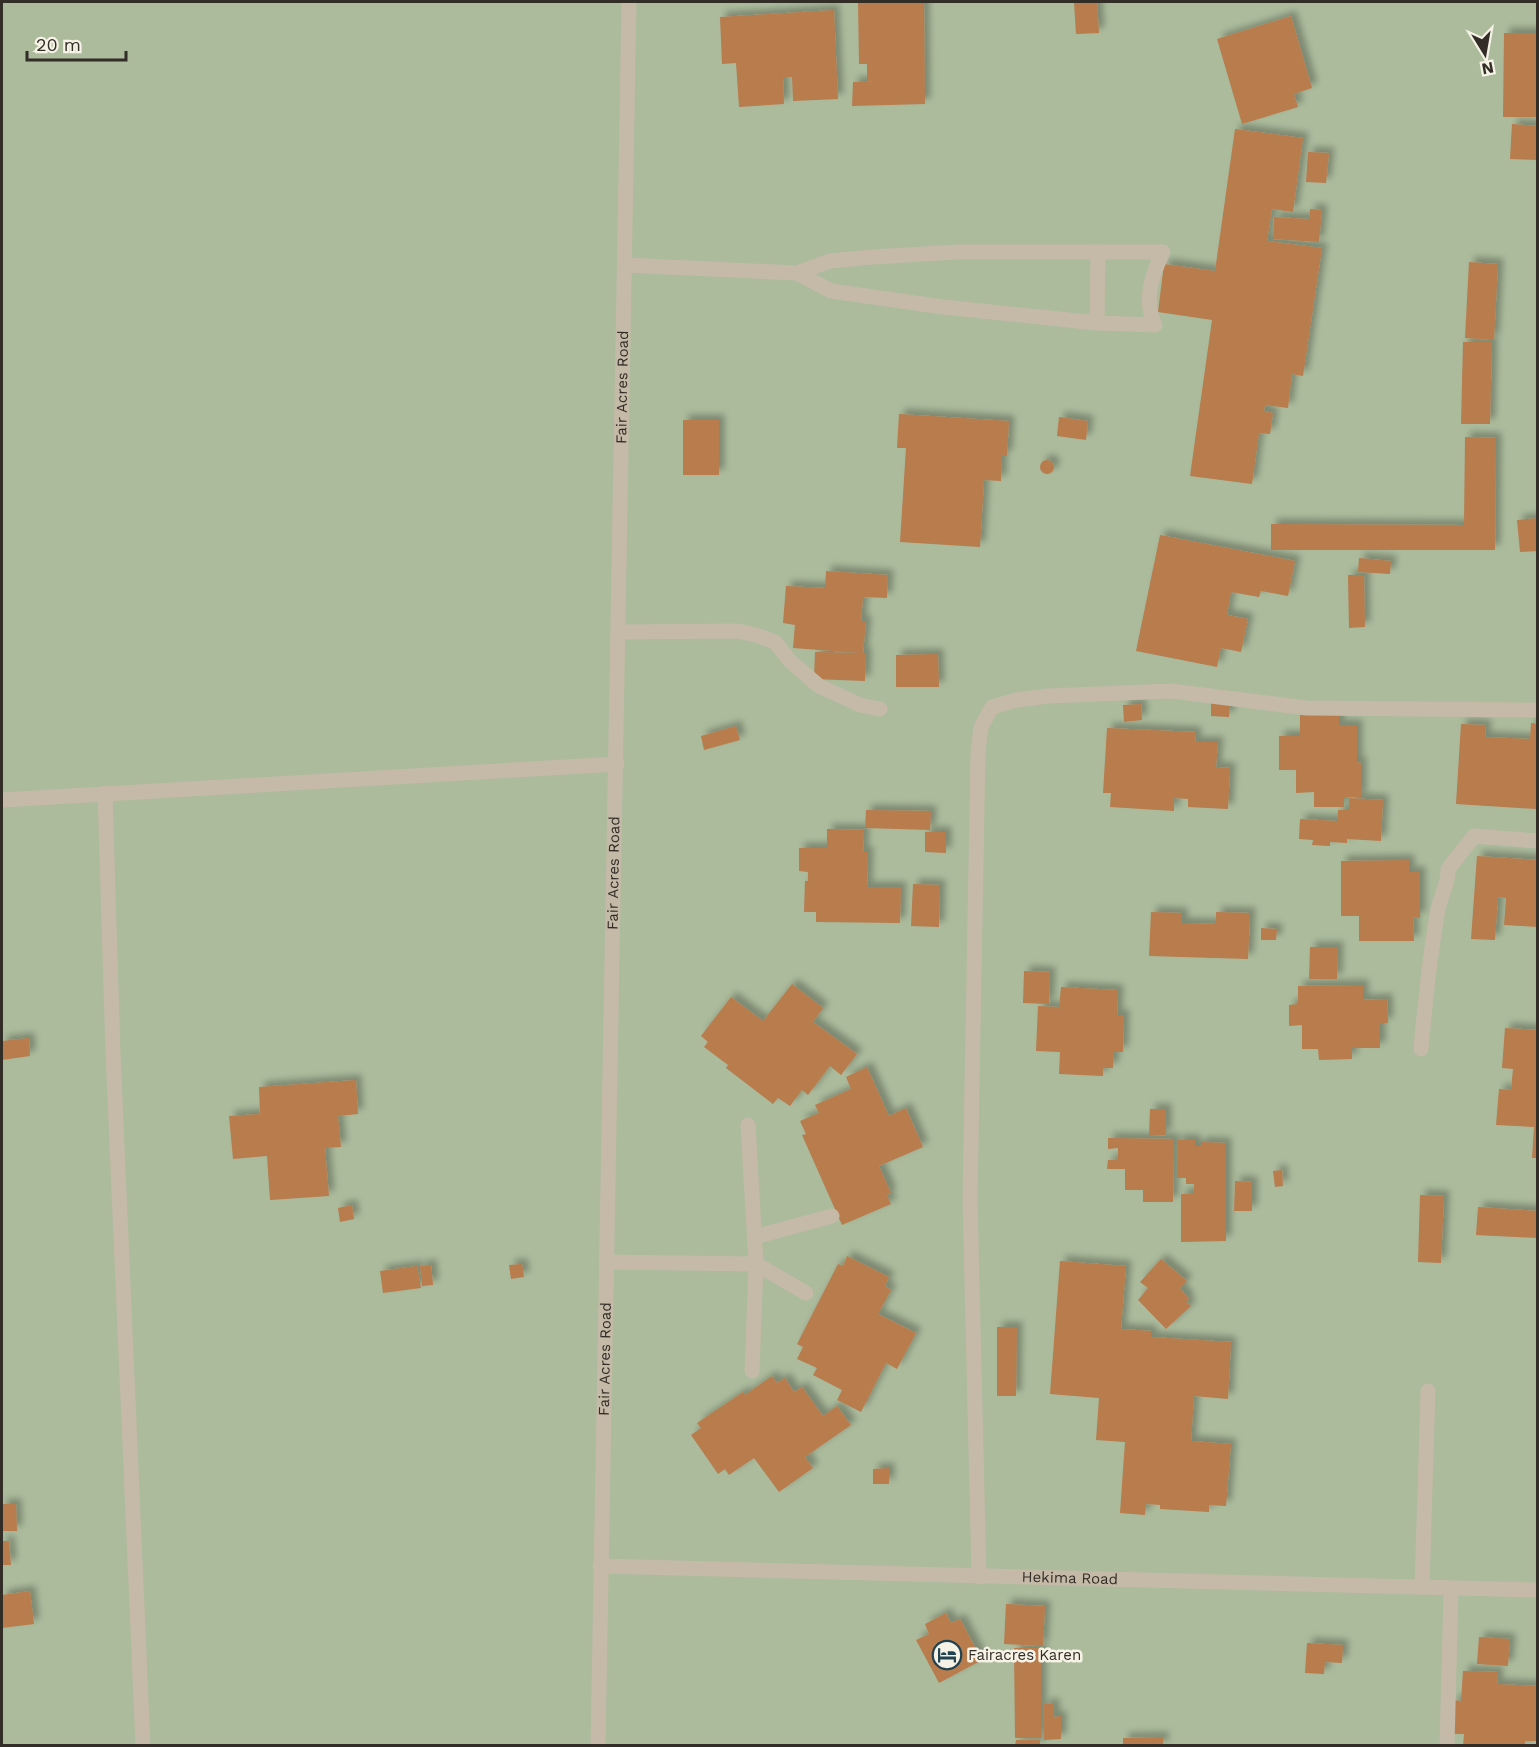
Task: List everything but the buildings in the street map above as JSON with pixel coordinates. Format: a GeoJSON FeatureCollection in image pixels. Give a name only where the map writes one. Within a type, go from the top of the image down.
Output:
{"type":"FeatureCollection","features":[{"type":"Feature","properties":{"kind":"street","name":"Fair Acres Road"},"geometry":{"type":"LineString","coordinates":[[598,1746],[629,2]]}},
{"type":"Feature","properties":{"kind":"street"},"geometry":{"type":"LineString","coordinates":[[625,266],[797,273],[830,261],[958,252],[1163,252],[1153,273],[1149,297],[1155,325],[1097,324],[943,307],[831,291],[797,273]]}},
{"type":"Feature","properties":{"kind":"street"},"geometry":{"type":"LineString","coordinates":[[1097,324],[1098,252]]}},
{"type":"Feature","properties":{"kind":"street"},"geometry":{"type":"LineString","coordinates":[[619,632],[738,631],[756,635],[775,642],[790,661],[819,686],[860,705],[880,709]]}},
{"type":"Feature","properties":{"kind":"street"},"geometry":{"type":"LineString","coordinates":[[980,1577],[970,1198],[978,752],[981,727],[986,716],[992,708],[1016,700],[1048,696],[1171,691],[1306,708],[1538,710]]}},
{"type":"Feature","properties":{"kind":"street"},"geometry":{"type":"LineString","coordinates":[[2,800],[617,764]]}},
{"type":"Feature","properties":{"kind":"street"},"geometry":{"type":"LineString","coordinates":[[105,793],[114,1065],[143,1746]]}},
{"type":"Feature","properties":{"kind":"street"},"geometry":{"type":"LineString","coordinates":[[1421,1049],[1429,966],[1438,907],[1449,879],[1448,869],[1474,836],[1538,841]]}},
{"type":"Feature","properties":{"kind":"street"},"geometry":{"type":"LineString","coordinates":[[748,1125],[756,1264],[752,1371]]}},
{"type":"Feature","properties":{"kind":"street"},"geometry":{"type":"LineString","coordinates":[[755,1237],[832,1216]]}},
{"type":"Feature","properties":{"kind":"street"},"geometry":{"type":"LineString","coordinates":[[606,1262],[756,1264],[806,1293]]}},
{"type":"Feature","properties":{"kind":"street"},"geometry":{"type":"LineString","coordinates":[[1422,1587],[1428,1391]]}},
{"type":"Feature","properties":{"kind":"street","name":"Hekima Road"},"geometry":{"type":"LineString","coordinates":[[600,1566],[1538,1590]]}},
{"type":"Feature","properties":{"kind":"street"},"geometry":{"type":"LineString","coordinates":[[1447,1746],[1451,1589]]}},
{"type":"Feature","properties":{"kind":"green space"},"geometry":{"type":"Polygon","coordinates":[[[2,2],[1537,2],[1537,1745],[2,1745],[2,2]]]}},
{"type":"Feature","properties":{"kind":"place","name":"Fairacres Karen"},"geometry":{"type":"Point","coordinates":[947,1655]}}]}
